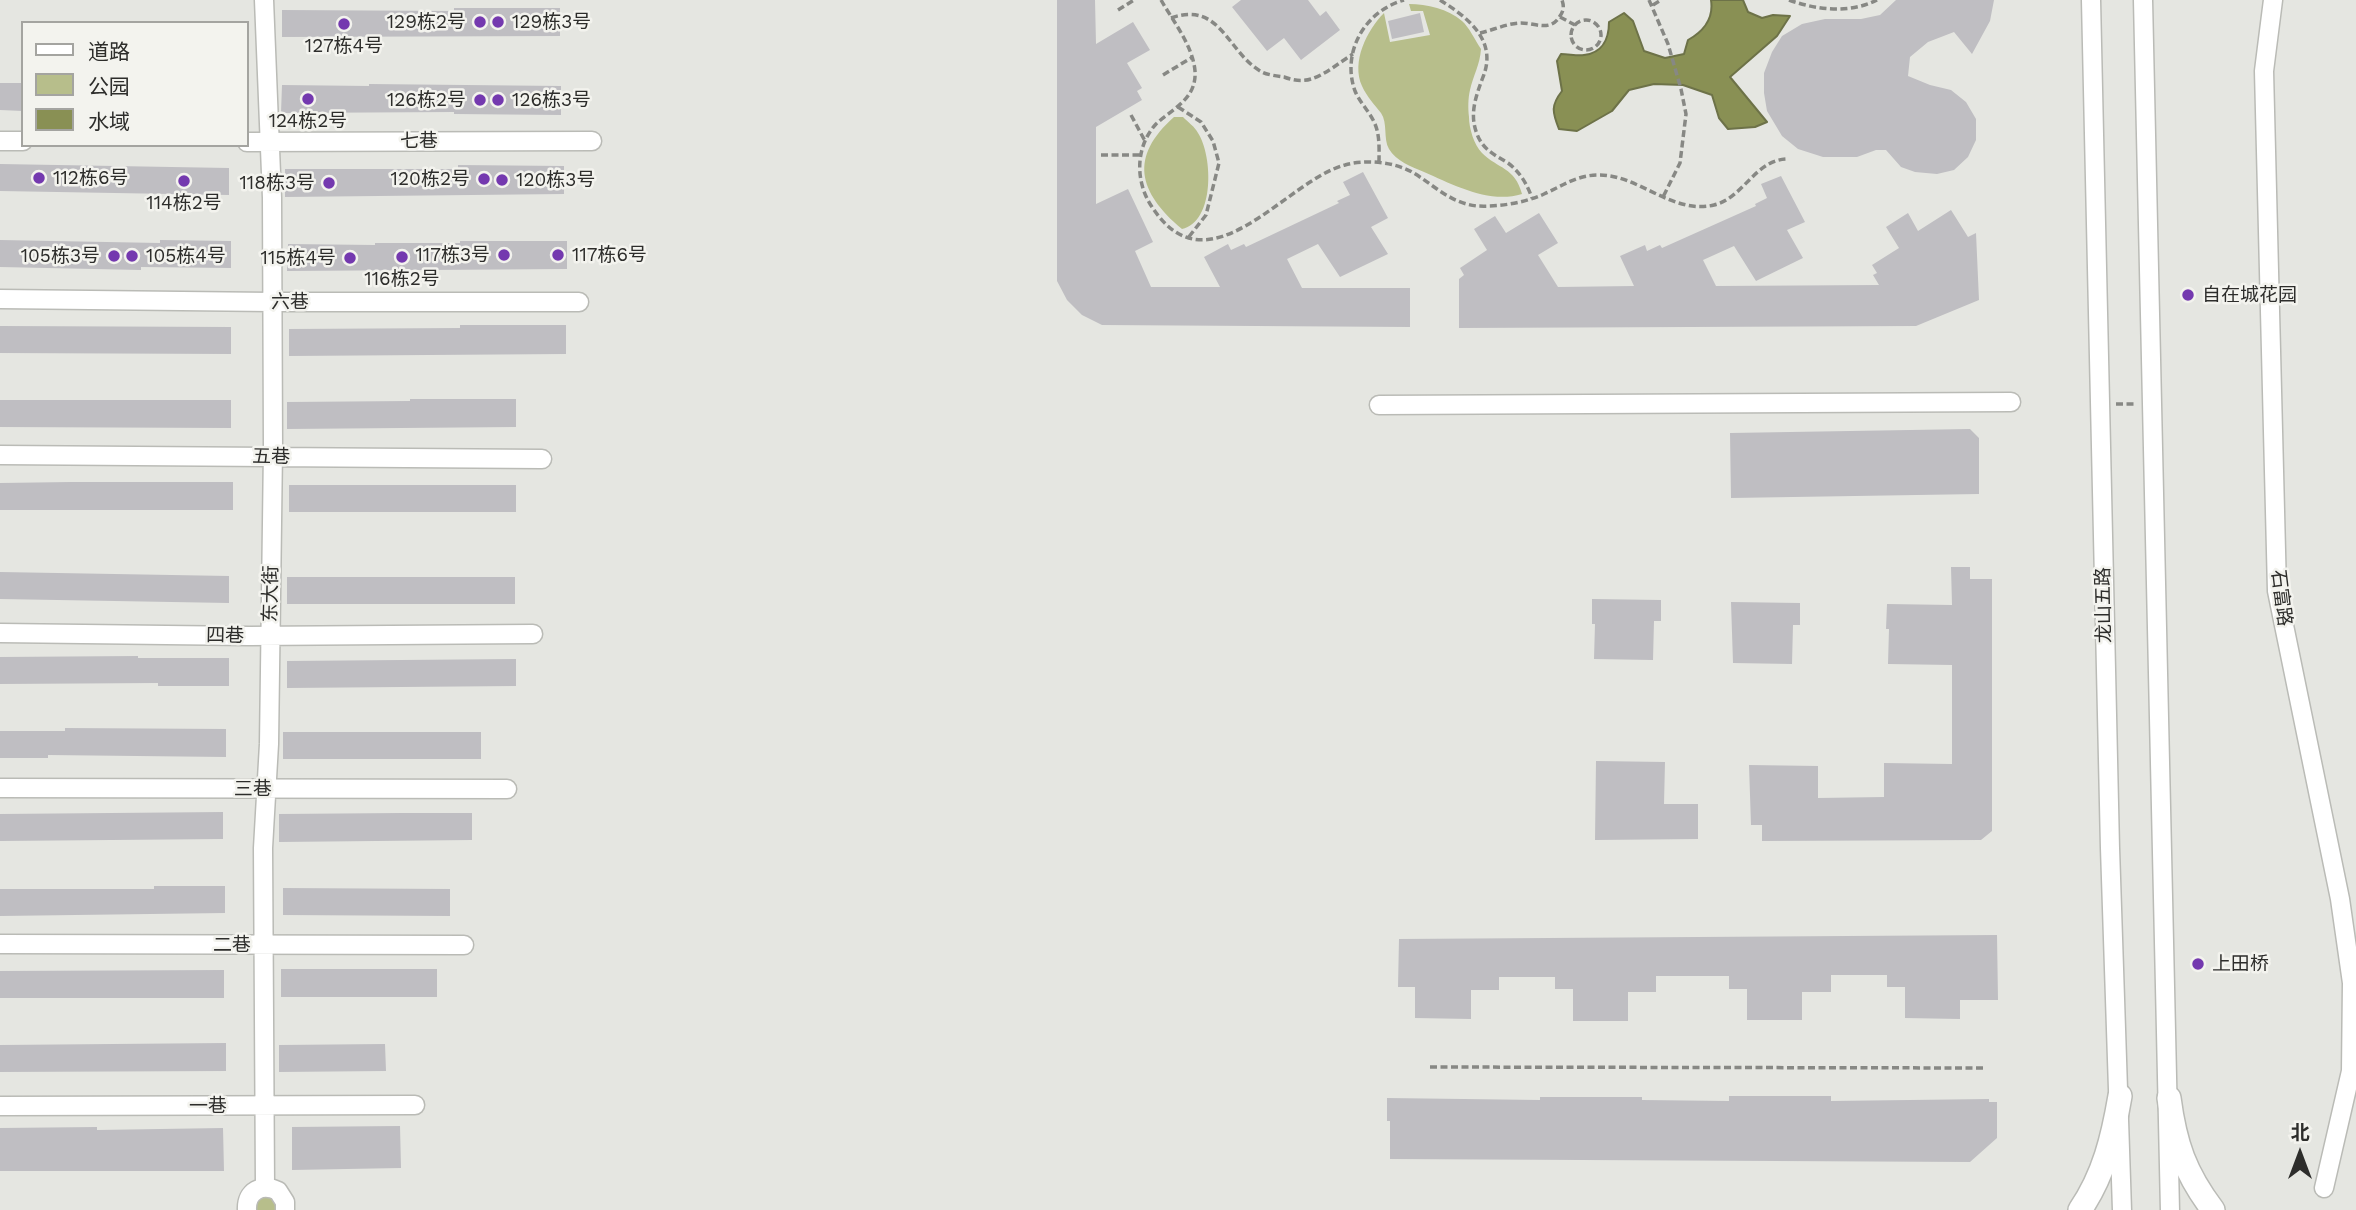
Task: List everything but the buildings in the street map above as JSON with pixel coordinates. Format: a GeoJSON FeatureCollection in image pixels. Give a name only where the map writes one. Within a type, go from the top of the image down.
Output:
{"type":"FeatureCollection","features":[{"type":"Feature","properties":{"kind":"main road"},"geometry":{"type":"LineString","coordinates":[[2080,1210],[2097,1185],[2115,1124],[2120,1096]]}},
{"type":"Feature","properties":{"kind":"main road"},"geometry":{"type":"LineString","coordinates":[[2169,1098],[2173,1130],[2180,1154],[2198,1191],[2213,1210]]}},
{"type":"Feature","properties":{"kind":"street","name":"东大街"},"geometry":{"type":"LineString","coordinates":[[264,0],[269,142],[273,457],[271,636],[263,848],[265,1187]]}},
{"type":"Feature","properties":{"kind":"street","name":"龙山五路"},"geometry":{"type":"LineString","coordinates":[[2091,0],[2110,848],[2122,1210]]}},
{"type":"Feature","properties":{"kind":"street"},"geometry":{"type":"LineString","coordinates":[[2143,0],[2170,1210]]}},
{"type":"Feature","properties":{"kind":"street","name":"石富路"},"geometry":{"type":"LineString","coordinates":[[2273,0],[2264,71],[2277,591],[2340,899],[2352,983],[2351,1072],[2325,1188]]}},
{"type":"Feature","properties":{"kind":"street"},"geometry":{"type":"LineString","coordinates":[[0,141],[21,141]]}},
{"type":"Feature","properties":{"kind":"street","name":"七巷"},"geometry":{"type":"LineString","coordinates":[[248,142],[592,141]]}},
{"type":"Feature","properties":{"kind":"street","name":"六巷"},"geometry":{"type":"LineString","coordinates":[[0,299],[579,302]]}},
{"type":"Feature","properties":{"kind":"street"},"geometry":{"type":"LineString","coordinates":[[1378,405],[2011,402]]}},
{"type":"Feature","properties":{"kind":"street","name":"五巷"},"geometry":{"type":"LineString","coordinates":[[0,454],[542,459]]}},
{"type":"Feature","properties":{"kind":"street","name":"四巷"},"geometry":{"type":"LineString","coordinates":[[0,633],[271,636],[533,634]]}},
{"type":"Feature","properties":{"kind":"street","name":"三巷"},"geometry":{"type":"LineString","coordinates":[[0,788],[507,789]]}},
{"type":"Feature","properties":{"kind":"street","name":"二巷"},"geometry":{"type":"LineString","coordinates":[[0,944],[464,945]]}},
{"type":"Feature","properties":{"kind":"street","name":"一巷"},"geometry":{"type":"LineString","coordinates":[[0,1107],[415,1105]]}},
{"type":"Feature","properties":{"kind":"street"},"geometry":{"type":"LineString","coordinates":[[247,1210],[250,1195],[265,1187],[278,1192],[285,1202],[285,1210]]}},
{"type":"Feature","properties":{"kind":"path"},"geometry":{"type":"LineString","coordinates":[[1118,10],[1133,0]]}},
{"type":"Feature","properties":{"kind":"path"},"geometry":{"type":"LineString","coordinates":[[1161,0],[1191,58],[1195,70],[1194,82],[1186,99],[1157,124],[1140,155],[1139,172],[1142,187],[1152,207],[1171,230],[1188,239],[1206,239],[1244,228],[1336,167],[1354,163],[1379,163],[1410,171],[1444,195],[1475,206],[1510,204],[1542,195],[1574,178],[1600,174],[1622,179],[1663,197],[1701,206],[1716,205],[1734,196],[1763,168],[1779,159],[1788,159]]}},
{"type":"Feature","properties":{"kind":"path"},"geometry":{"type":"LineString","coordinates":[[1379,163],[1376,126],[1355,90],[1352,77],[1353,54],[1368,19],[1393,3],[1403,0]]}},
{"type":"Feature","properties":{"kind":"path"},"geometry":{"type":"LineString","coordinates":[[1440,0],[1461,13],[1480,33],[1487,57],[1474,106],[1477,136],[1485,148],[1519,173],[1532,198]]}},
{"type":"Feature","properties":{"kind":"path"},"geometry":{"type":"LineString","coordinates":[[1480,33],[1518,23],[1544,27],[1560,17],[1564,5],[1562,0]]}},
{"type":"Feature","properties":{"kind":"path"},"geometry":{"type":"LineString","coordinates":[[1649,0],[1671,54],[1686,114],[1680,163],[1663,197]]}},
{"type":"Feature","properties":{"kind":"path"},"geometry":{"type":"LineString","coordinates":[[1653,5],[1661,0]]}},
{"type":"Feature","properties":{"kind":"path"},"geometry":{"type":"LineString","coordinates":[[1789,0],[1814,8],[1849,9],[1877,0]]}},
{"type":"Feature","properties":{"kind":"path"},"geometry":{"type":"LineString","coordinates":[[1171,18],[1179,13],[1200,9]]}},
{"type":"Feature","properties":{"kind":"path"},"geometry":{"type":"LineString","coordinates":[[1214,14],[1238,49],[1261,71],[1294,80],[1310,79],[1353,54]]}},
{"type":"Feature","properties":{"kind":"path"},"geometry":{"type":"LineString","coordinates":[[1560,17],[1574,26]]}},
{"type":"Feature","properties":{"kind":"path"},"geometry":{"type":"LineString","coordinates":[[1583,20],[1593,22],[1600,29],[1598,44],[1590,50],[1576,47],[1571,39],[1574,26],[1583,20]]}},
{"type":"Feature","properties":{"kind":"path"},"geometry":{"type":"LineString","coordinates":[[1163,75],[1191,58]]}},
{"type":"Feature","properties":{"kind":"path"},"geometry":{"type":"LineString","coordinates":[[1178,107],[1201,121],[1213,141],[1219,163],[1206,215],[1188,239]]}},
{"type":"Feature","properties":{"kind":"path"},"geometry":{"type":"LineString","coordinates":[[1131,115],[1146,142]]}},
{"type":"Feature","properties":{"kind":"path"},"geometry":{"type":"LineString","coordinates":[[1101,155],[1140,155]]}},
{"type":"Feature","properties":{"kind":"path"},"geometry":{"type":"LineString","coordinates":[[2114,404],[2138,404]]}},
{"type":"Feature","properties":{"kind":"path"},"geometry":{"type":"LineString","coordinates":[[1430,1067],[1986,1068]]}},
{"type":"Feature","properties":{"kind":"green space"},"geometry":{"type":"Polygon","coordinates":[[[1409,4],[1450,13],[1462,21],[1481,49],[1469,96],[1471,131],[1479,150],[1515,178],[1522,194],[1497,197],[1472,192],[1409,166],[1389,149],[1383,117],[1362,86],[1358,67],[1367,37],[1384,13],[1390,42],[1430,35],[1423,11],[1411,11],[1409,4]]]}},
{"type":"Feature","properties":{"kind":"green space"},"geometry":{"type":"Polygon","coordinates":[[[1174,117],[1183,117],[1197,131],[1203,143],[1208,172],[1206,202],[1201,214],[1193,224],[1182,229],[1156,202],[1148,188],[1145,174],[1145,160],[1150,146],[1174,117]]]}},
{"type":"Feature","properties":{"kind":"green space"},"geometry":{"type":"Polygon","coordinates":[[[261,1196],[273,1198],[277,1210],[254,1210],[254,1205],[261,1196]]]}},
{"type":"Feature","properties":{"kind":"water"},"geometry":{"type":"Polygon","coordinates":[[[1711,0],[1743,0],[1748,12],[1762,18],[1773,15],[1790,16],[1777,36],[1730,77],[1767,122],[1755,127],[1728,129],[1719,118],[1712,95],[1683,85],[1654,84],[1629,90],[1612,111],[1577,131],[1559,129],[1554,109],[1562,91],[1557,61],[1561,54],[1581,55],[1596,51],[1604,44],[1609,22],[1624,13],[1633,21],[1644,51],[1665,58],[1684,54],[1688,40],[1699,33],[1709,19],[1711,0]]]}},
{"type":"Feature","properties":{"kind":"place","name":"129栋2号"},"geometry":{"type":"Point","coordinates":[480,22]}},
{"type":"Feature","properties":{"kind":"place","name":"129栋3号"},"geometry":{"type":"Point","coordinates":[498,22]}},
{"type":"Feature","properties":{"kind":"place","name":"127栋4号"},"geometry":{"type":"Point","coordinates":[344,24]}},
{"type":"Feature","properties":{"kind":"place","name":"124栋2号"},"geometry":{"type":"Point","coordinates":[308,99]}},
{"type":"Feature","properties":{"kind":"place","name":"126栋2号"},"geometry":{"type":"Point","coordinates":[480,100]}},
{"type":"Feature","properties":{"kind":"place","name":"126栋3号"},"geometry":{"type":"Point","coordinates":[498,100]}},
{"type":"Feature","properties":{"kind":"place","name":"112栋6号"},"geometry":{"type":"Point","coordinates":[39,178]}},
{"type":"Feature","properties":{"kind":"place","name":"120栋2号"},"geometry":{"type":"Point","coordinates":[484,179]}},
{"type":"Feature","properties":{"kind":"place","name":"120栋3号"},"geometry":{"type":"Point","coordinates":[502,180]}},
{"type":"Feature","properties":{"kind":"place","name":"114栋2号"},"geometry":{"type":"Point","coordinates":[184,181]}},
{"type":"Feature","properties":{"kind":"place","name":"118栋3号"},"geometry":{"type":"Point","coordinates":[329,183]}},
{"type":"Feature","properties":{"kind":"place","name":"117栋3号"},"geometry":{"type":"Point","coordinates":[504,255]}},
{"type":"Feature","properties":{"kind":"place","name":"117栋6号"},"geometry":{"type":"Point","coordinates":[558,255]}},
{"type":"Feature","properties":{"kind":"place","name":"105栋3号"},"geometry":{"type":"Point","coordinates":[114,256]}},
{"type":"Feature","properties":{"kind":"place","name":"105栋4号"},"geometry":{"type":"Point","coordinates":[132,256]}},
{"type":"Feature","properties":{"kind":"place","name":"116栋2号"},"geometry":{"type":"Point","coordinates":[402,257]}},
{"type":"Feature","properties":{"kind":"place","name":"115栋4号"},"geometry":{"type":"Point","coordinates":[350,258]}},
{"type":"Feature","properties":{"kind":"place","name":"自在城花园"},"geometry":{"type":"Point","coordinates":[2188,295]}},
{"type":"Feature","properties":{"kind":"place","name":"上田桥"},"geometry":{"type":"Point","coordinates":[2198,964]}}]}
